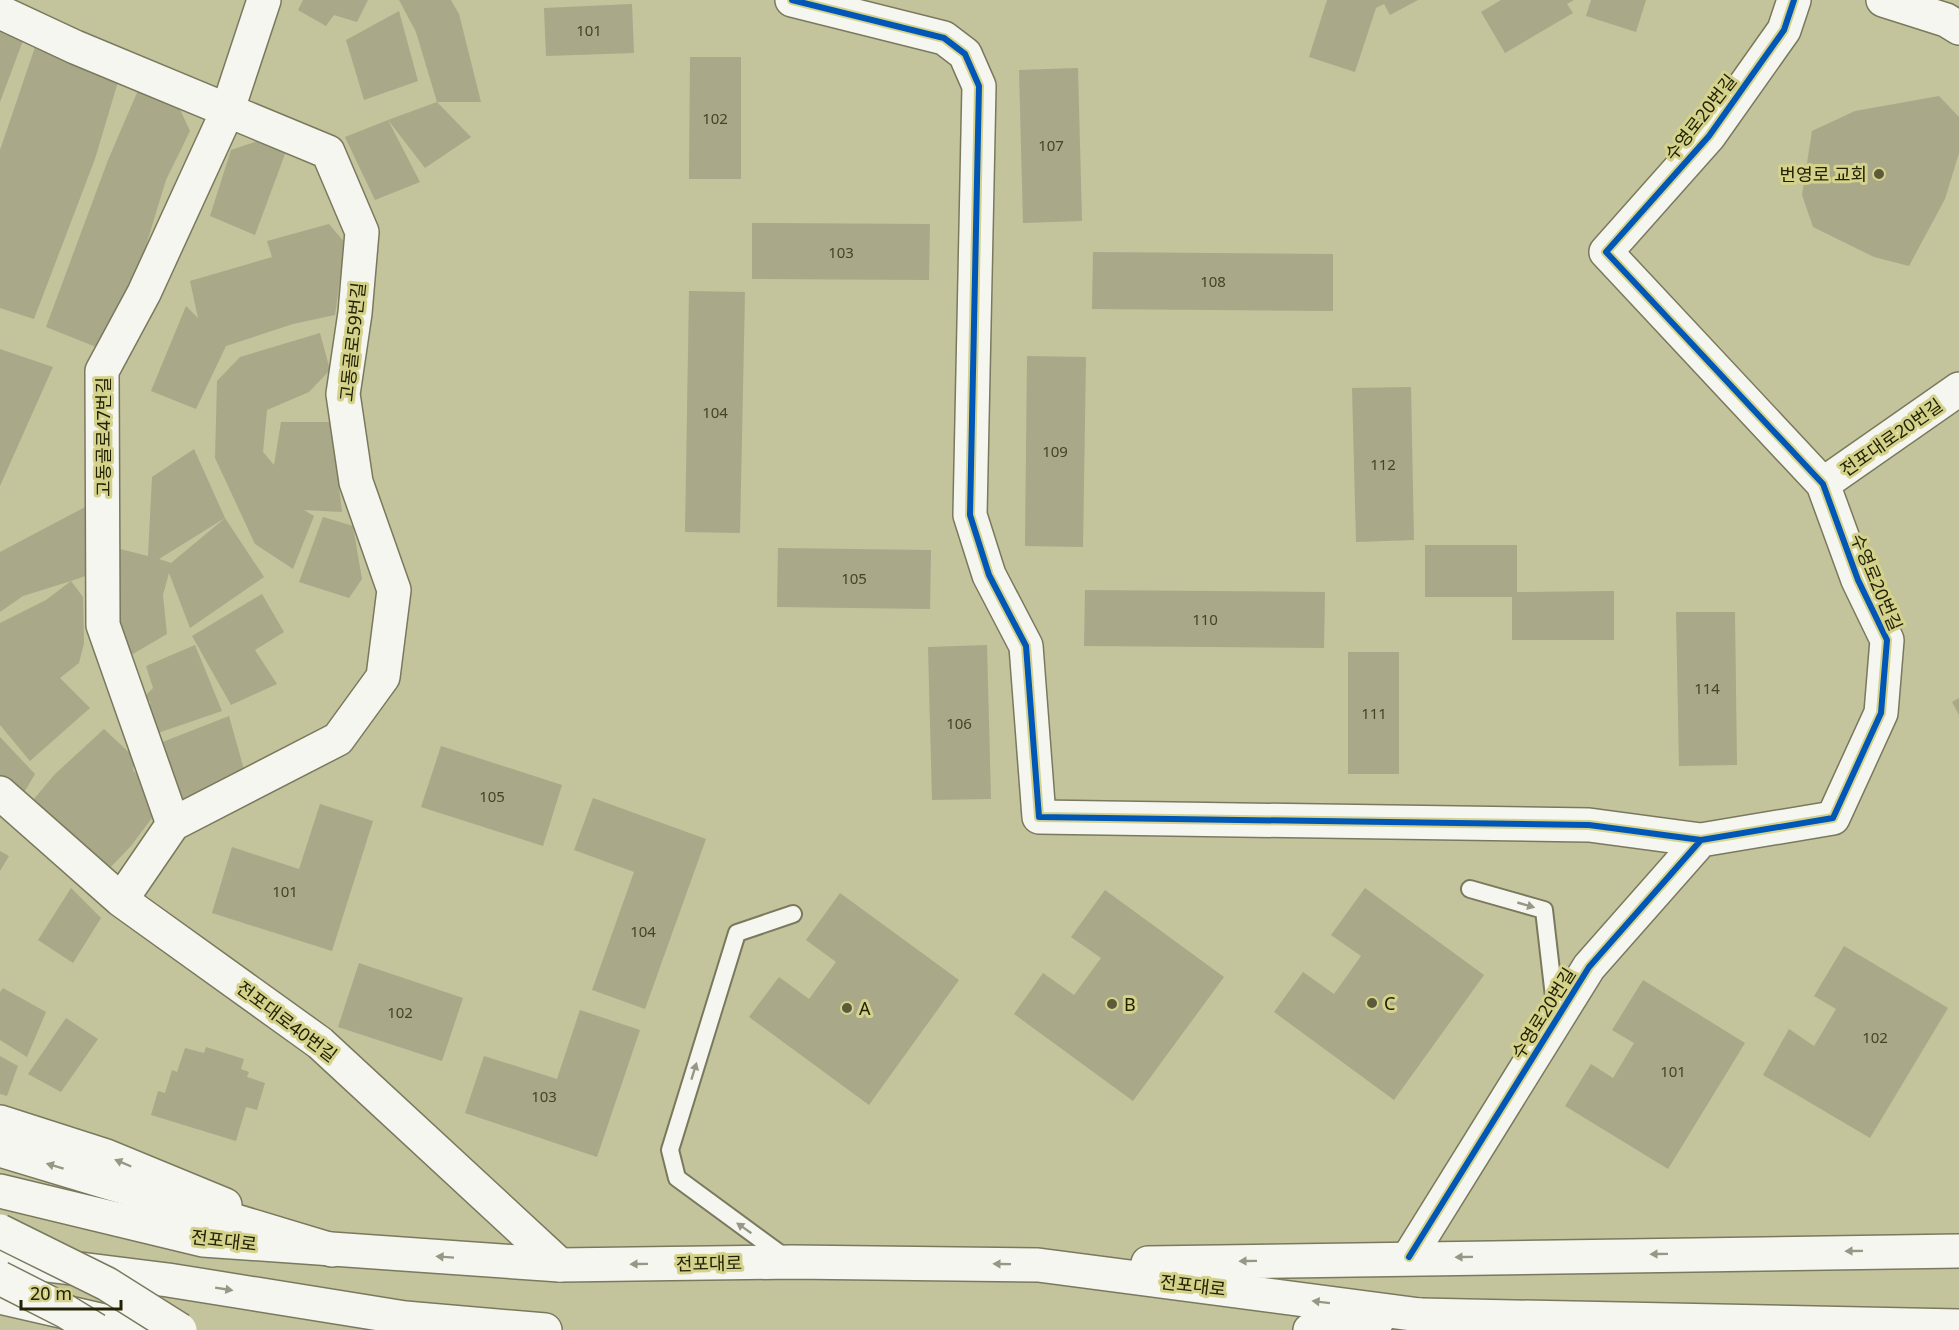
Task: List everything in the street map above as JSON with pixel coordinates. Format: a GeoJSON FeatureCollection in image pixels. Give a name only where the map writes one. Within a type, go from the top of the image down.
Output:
{"type":"FeatureCollection","features":[{"type":"Feature","properties":{"kind":"main road","name":"고동골로47번길"},"geometry":{"type":"LineString","coordinates":[[173,824],[103,625],[102,370],[144,292],[227,112],[264,0]]}},
{"type":"Feature","properties":{"kind":"main road"},"geometry":{"type":"LineString","coordinates":[[792,0],[944,38],[965,54],[979,86],[970,515],[989,575],[1026,646],[1038,817],[1589,825],[1701,840]]}},
{"type":"Feature","properties":{"kind":"main road","name":"수영로20번길"},"geometry":{"type":"LineString","coordinates":[[1409,1257],[1589,967],[1701,840],[1833,818],[1881,713],[1887,640],[1858,580],[1822,484],[1606,252],[1710,136],[1784,30],[1794,0]]}},
{"type":"Feature","properties":{"kind":"main road"},"geometry":{"type":"LineString","coordinates":[[1883,0],[1946,20],[1959,28]]}},
{"type":"Feature","properties":{"kind":"main road","name":"고동골로59번길"},"geometry":{"type":"LineString","coordinates":[[0,12],[227,112],[328,152],[362,232],[355,313],[343,394],[356,482],[394,590],[383,676],[338,739],[173,824],[121,900]]}},
{"type":"Feature","properties":{"kind":"main road","name":"전포대로20번길"},"geometry":{"type":"LineString","coordinates":[[1822,484],[1959,389]]}},
{"type":"Feature","properties":{"kind":"main road","name":"전포대로40번길"},"geometry":{"type":"LineString","coordinates":[[0,793],[121,900],[320,1042],[560,1265]]}},
{"type":"Feature","properties":{"kind":"main road"},"geometry":{"type":"LineString","coordinates":[[0,1122],[106,1156],[332,1250]]}},
{"type":"Feature","properties":{"kind":"main road"},"geometry":{"type":"LineString","coordinates":[[0,1150],[332,1250]]}},
{"type":"Feature","properties":{"kind":"main road","name":"전포대로"},"geometry":{"type":"LineString","coordinates":[[0,1191],[203,1240],[332,1250],[560,1265],[792,1262],[1038,1265],[1420,1315],[1959,1326]]}},
{"type":"Feature","properties":{"kind":"main road"},"geometry":{"type":"LineString","coordinates":[[0,1231],[107,1284],[180,1330]]}},
{"type":"Feature","properties":{"kind":"main road"},"geometry":{"type":"LineString","coordinates":[[1912,1251],[1959,1239]]}},
{"type":"Feature","properties":{"kind":"main road"},"geometry":{"type":"LineString","coordinates":[[1038,1265],[1409,1257],[1959,1251]]}},
{"type":"Feature","properties":{"kind":"main road"},"geometry":{"type":"LineString","coordinates":[[0,1259],[168,1280],[405,1318],[545,1330]]}},
{"type":"Feature","properties":{"kind":"main road"},"geometry":{"type":"LineString","coordinates":[[0,1278],[65,1311],[96,1330]]}},
{"type":"Feature","properties":{"kind":"main road"},"geometry":{"type":"LineString","coordinates":[[0,1297],[113,1323],[159,1330]]}},
{"type":"Feature","properties":{"kind":"main road"},"geometry":{"type":"LineString","coordinates":[[0,1311],[72,1330]]}},
{"type":"Feature","properties":{"kind":"main road","name":"전포대로"},"geometry":{"type":"LineString","coordinates":[[1310,1330],[1420,1315]]}},
{"type":"Feature","properties":{"kind":"lane"},"geometry":{"type":"LineString","coordinates":[[1470,889],[1544,910],[1557,1020]]}},
{"type":"Feature","properties":{"kind":"lane"},"geometry":{"type":"LineString","coordinates":[[792,1262],[677,1178],[670,1150],[737,933],[793,914]]}},
{"type":"Feature","properties":{"kind":"building"},"geometry":{"type":"Polygon","coordinates":[[[303,0],[368,0],[357,22],[334,15],[326,26],[298,10],[303,0]]]}},
{"type":"Feature","properties":{"kind":"building"},"geometry":{"type":"Polygon","coordinates":[[[399,0],[451,0],[459,14],[481,102],[437,102],[416,32],[399,0]]]}},
{"type":"Feature","properties":{"kind":"building"},"geometry":{"type":"Polygon","coordinates":[[[1327,0],[1418,0],[1390,15],[1384,4],[1376,8],[1355,72],[1309,57],[1327,0]]]}},
{"type":"Feature","properties":{"kind":"building"},"geometry":{"type":"Polygon","coordinates":[[[1501,0],[1574,0],[1567,4],[1573,13],[1505,53],[1481,12],[1501,0]]]}},
{"type":"Feature","properties":{"kind":"building"},"geometry":{"type":"Polygon","coordinates":[[[1591,0],[1646,0],[1636,32],[1586,16],[1591,0]]]}},
{"type":"Feature","properties":{"kind":"building"},"geometry":{"type":"Polygon","coordinates":[[[632,4],[634,53],[546,56],[544,8],[632,4]]]}},
{"type":"Feature","properties":{"kind":"building"},"geometry":{"type":"Polygon","coordinates":[[[399,11],[418,81],[364,100],[346,40],[399,11]]]}},
{"type":"Feature","properties":{"kind":"building"},"geometry":{"type":"Polygon","coordinates":[[[0,30],[24,38],[0,102],[0,30]]]}},
{"type":"Feature","properties":{"kind":"building"},"geometry":{"type":"Polygon","coordinates":[[[35,47],[120,75],[95,159],[34,319],[0,308],[0,150],[35,47]]]}},
{"type":"Feature","properties":{"kind":"building"},"geometry":{"type":"Polygon","coordinates":[[[690,57],[741,57],[741,179],[689,179],[690,57]]]}},
{"type":"Feature","properties":{"kind":"building"},"geometry":{"type":"Polygon","coordinates":[[[1078,68],[1082,221],[1023,223],[1019,70],[1078,68]]]}},
{"type":"Feature","properties":{"kind":"building"},"geometry":{"type":"Polygon","coordinates":[[[139,88],[176,101],[190,131],[166,180],[141,262],[101,349],[46,327],[108,160],[139,88]]]}},
{"type":"Feature","properties":{"kind":"building","name":"번영로 교회"},"geometry":{"type":"Polygon","coordinates":[[[1939,96],[1959,117],[1959,153],[1945,199],[1909,266],[1874,257],[1813,227],[1802,195],[1812,131],[1855,111],[1939,96]]]}},
{"type":"Feature","properties":{"kind":"building"},"geometry":{"type":"Polygon","coordinates":[[[437,102],[471,137],[425,168],[388,120],[437,102]]]}},
{"type":"Feature","properties":{"kind":"building"},"geometry":{"type":"Polygon","coordinates":[[[388,120],[420,182],[375,200],[345,137],[388,120]]]}},
{"type":"Feature","properties":{"kind":"building"},"geometry":{"type":"Polygon","coordinates":[[[263,139],[285,154],[255,235],[210,216],[231,150],[263,139]]]}},
{"type":"Feature","properties":{"kind":"building"},"geometry":{"type":"Polygon","coordinates":[[[752,223],[930,224],[929,280],[752,279],[752,223]]]}},
{"type":"Feature","properties":{"kind":"building"},"geometry":{"type":"Polygon","coordinates":[[[329,224],[345,243],[335,315],[293,324],[226,346],[196,409],[151,391],[186,306],[198,318],[190,281],[272,257],[267,241],[329,224]]]}},
{"type":"Feature","properties":{"kind":"building"},"geometry":{"type":"Polygon","coordinates":[[[1093,252],[1333,254],[1333,311],[1092,309],[1093,252]]]}},
{"type":"Feature","properties":{"kind":"building"},"geometry":{"type":"Polygon","coordinates":[[[689,291],[745,292],[740,533],[685,532],[689,291]]]}},
{"type":"Feature","properties":{"kind":"building"},"geometry":{"type":"Polygon","coordinates":[[[320,333],[330,370],[309,392],[267,410],[263,452],[274,465],[281,422],[331,422],[342,512],[304,510],[314,516],[293,569],[255,544],[215,458],[217,381],[240,357],[320,333]]]}},
{"type":"Feature","properties":{"kind":"building"},"geometry":{"type":"Polygon","coordinates":[[[0,349],[53,367],[0,486],[0,349]]]}},
{"type":"Feature","properties":{"kind":"building"},"geometry":{"type":"Polygon","coordinates":[[[1027,356],[1086,357],[1083,547],[1025,546],[1027,356]]]}},
{"type":"Feature","properties":{"kind":"building"},"geometry":{"type":"Polygon","coordinates":[[[1411,387],[1414,540],[1356,542],[1352,388],[1411,387]]]}},
{"type":"Feature","properties":{"kind":"building"},"geometry":{"type":"Polygon","coordinates":[[[194,449],[225,518],[264,577],[190,628],[169,573],[163,595],[167,634],[126,658],[112,630],[116,548],[148,556],[152,477],[194,449]],[[225,518],[159,559],[171,563],[225,518]]]}},
{"type":"Feature","properties":{"kind":"building"},"geometry":{"type":"Polygon","coordinates":[[[89,505],[94,573],[23,596],[0,612],[0,552],[89,505]]]}},
{"type":"Feature","properties":{"kind":"building"},"geometry":{"type":"Polygon","coordinates":[[[323,517],[353,526],[362,579],[349,598],[299,582],[323,517]]]}},
{"type":"Feature","properties":{"kind":"building"},"geometry":{"type":"Polygon","coordinates":[[[1425,545],[1517,545],[1517,592],[1614,591],[1614,640],[1512,640],[1512,597],[1425,597],[1425,545]]]}},
{"type":"Feature","properties":{"kind":"building"},"geometry":{"type":"Polygon","coordinates":[[[778,548],[931,550],[930,609],[777,607],[778,548]]]}},
{"type":"Feature","properties":{"kind":"building"},"geometry":{"type":"Polygon","coordinates":[[[71,581],[83,597],[84,643],[79,663],[60,678],[90,708],[30,761],[0,725],[0,623],[46,600],[71,581]]]}},
{"type":"Feature","properties":{"kind":"building"},"geometry":{"type":"Polygon","coordinates":[[[1085,590],[1325,592],[1324,648],[1084,646],[1085,590]]]}},
{"type":"Feature","properties":{"kind":"building"},"geometry":{"type":"Polygon","coordinates":[[[262,594],[284,632],[255,650],[277,684],[231,705],[192,636],[262,594]]]}},
{"type":"Feature","properties":{"kind":"building"},"geometry":{"type":"Polygon","coordinates":[[[1676,612],[1735,612],[1737,765],[1679,766],[1676,612]]]}},
{"type":"Feature","properties":{"kind":"building"},"geometry":{"type":"Polygon","coordinates":[[[195,645],[222,711],[155,734],[143,709],[151,703],[145,696],[153,688],[146,666],[195,645]]]}},
{"type":"Feature","properties":{"kind":"building"},"geometry":{"type":"Polygon","coordinates":[[[987,645],[991,799],[932,800],[928,647],[987,645]]]}},
{"type":"Feature","properties":{"kind":"building"},"geometry":{"type":"Polygon","coordinates":[[[1348,652],[1399,652],[1399,774],[1348,774],[1348,652]]]}},
{"type":"Feature","properties":{"kind":"building"},"geometry":{"type":"Polygon","coordinates":[[[1959,698],[1959,715],[1952,702],[1959,698]]]}},
{"type":"Feature","properties":{"kind":"building"},"geometry":{"type":"Polygon","coordinates":[[[229,716],[245,773],[177,803],[155,745],[229,716]]]}},
{"type":"Feature","properties":{"kind":"building"},"geometry":{"type":"Polygon","coordinates":[[[104,729],[135,758],[133,770],[150,791],[158,810],[131,846],[106,872],[29,805],[54,775],[104,729]]]}},
{"type":"Feature","properties":{"kind":"building"},"geometry":{"type":"Polygon","coordinates":[[[0,737],[35,774],[19,801],[0,783],[0,737]]]}},
{"type":"Feature","properties":{"kind":"building"},"geometry":{"type":"Polygon","coordinates":[[[441,746],[562,785],[543,846],[421,807],[441,746]]]}},
{"type":"Feature","properties":{"kind":"building"},"geometry":{"type":"Polygon","coordinates":[[[593,798],[706,839],[645,1009],[592,990],[634,872],[574,850],[593,798]]]}},
{"type":"Feature","properties":{"kind":"building"},"geometry":{"type":"Polygon","coordinates":[[[320,804],[373,821],[332,951],[212,913],[232,847],[299,869],[320,804]]]}},
{"type":"Feature","properties":{"kind":"building"},"geometry":{"type":"Polygon","coordinates":[[[0,851],[9,856],[0,871],[0,851]]]}},
{"type":"Feature","properties":{"kind":"building"},"geometry":{"type":"Polygon","coordinates":[[[71,888],[101,918],[73,963],[38,940],[71,888]]]}},
{"type":"Feature","properties":{"kind":"building","name":"C"},"geometry":{"type":"Polygon","coordinates":[[[1365,888],[1484,975],[1394,1100],[1274,1012],[1303,972],[1334,994],[1361,956],[1331,935],[1365,888]]]}},
{"type":"Feature","properties":{"kind":"building","name":"B"},"geometry":{"type":"Polygon","coordinates":[[[1105,890],[1224,977],[1133,1101],[1014,1014],[1043,973],[1074,995],[1101,958],[1071,937],[1105,890]]]}},
{"type":"Feature","properties":{"kind":"building","name":"A"},"geometry":{"type":"Polygon","coordinates":[[[840,893],[959,980],[869,1105],[749,1017],[779,977],[809,999],[836,962],[806,940],[840,893]]]}},
{"type":"Feature","properties":{"kind":"building"},"geometry":{"type":"Polygon","coordinates":[[[1844,946],[1948,1008],[1870,1138],[1763,1075],[1789,1029],[1814,1046],[1836,1009],[1814,996],[1844,946]]]}},
{"type":"Feature","properties":{"kind":"building"},"geometry":{"type":"Polygon","coordinates":[[[359,963],[463,998],[442,1061],[338,1027],[359,963]]]}},
{"type":"Feature","properties":{"kind":"building"},"geometry":{"type":"Polygon","coordinates":[[[1643,980],[1745,1043],[1668,1169],[1565,1106],[1591,1064],[1613,1078],[1634,1043],[1612,1030],[1643,980]]]}},
{"type":"Feature","properties":{"kind":"building"},"geometry":{"type":"Polygon","coordinates":[[[3,988],[46,1012],[27,1057],[0,1040],[0,992],[3,988]]]}},
{"type":"Feature","properties":{"kind":"building"},"geometry":{"type":"Polygon","coordinates":[[[580,1010],[640,1030],[597,1157],[465,1113],[484,1056],[557,1079],[580,1010]]]}},
{"type":"Feature","properties":{"kind":"building"},"geometry":{"type":"Polygon","coordinates":[[[66,1018],[98,1039],[61,1092],[28,1074],[66,1018]]]}},
{"type":"Feature","properties":{"kind":"building"},"geometry":{"type":"Polygon","coordinates":[[[206,1047],[244,1059],[241,1069],[249,1072],[247,1077],[265,1083],[257,1110],[246,1107],[236,1141],[151,1115],[158,1091],[165,1093],[172,1070],[177,1072],[185,1048],[204,1053],[206,1047]]]}},
{"type":"Feature","properties":{"kind":"building"},"geometry":{"type":"Polygon","coordinates":[[[0,1056],[18,1066],[7,1096],[0,1094],[0,1056]]]}},
{"type":"Feature","properties":{"kind":"cycle path"},"geometry":{"type":"LineString","coordinates":[[792,0],[944,38],[965,54],[979,86],[970,515],[989,575],[1026,646],[1039,817],[1589,825],[1701,840]]}},
{"type":"Feature","properties":{"kind":"cycle path"},"geometry":{"type":"LineString","coordinates":[[1409,1257],[1589,967],[1701,840],[1833,818],[1881,713],[1887,640],[1858,580],[1823,484],[1606,252],[1709,136],[1784,30],[1794,0]]}},
{"type":"Feature","properties":{"kind":"place","name":"번영로 교회"},"geometry":{"type":"Point","coordinates":[1879,174]}},
{"type":"Feature","properties":{"kind":"place","name":"C"},"geometry":{"type":"Point","coordinates":[1372,1003]}},
{"type":"Feature","properties":{"kind":"place","name":"B"},"geometry":{"type":"Point","coordinates":[1112,1004]}},
{"type":"Feature","properties":{"kind":"place","name":"A"},"geometry":{"type":"Point","coordinates":[847,1008]}}]}
